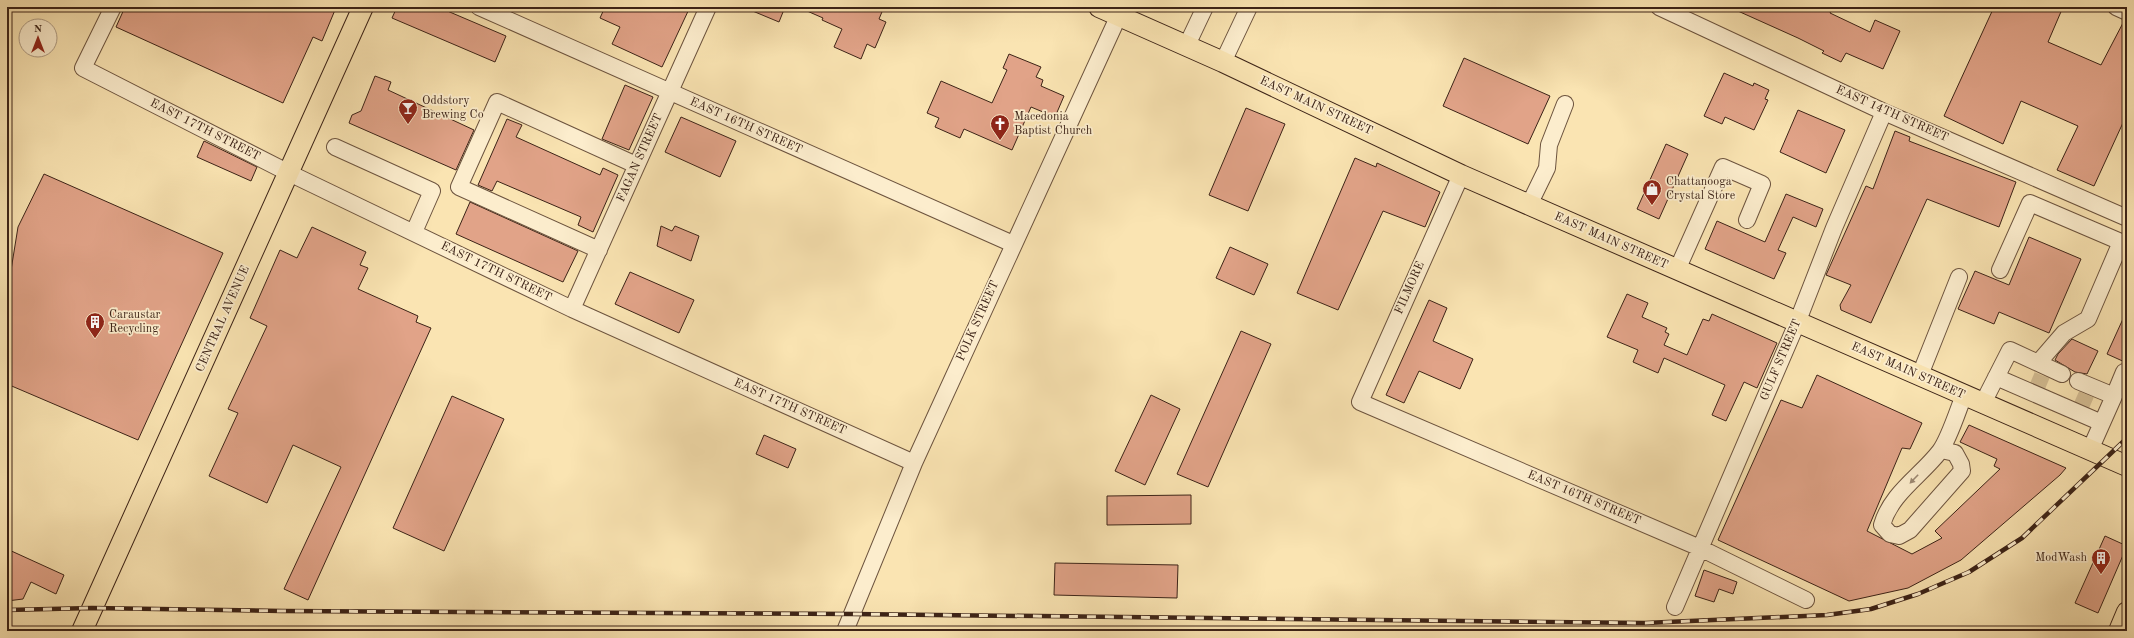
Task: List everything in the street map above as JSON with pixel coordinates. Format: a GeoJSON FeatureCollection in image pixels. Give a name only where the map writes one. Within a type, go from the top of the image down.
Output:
{"type":"FeatureCollection","features":[{"type":"Feature","properties":{"kind":"main road","name":"CENTRAL AVENUE"},"geometry":{"type":"LineString","coordinates":[[82,631],[363,7]]}},
{"type":"Feature","properties":{"kind":"main road","name":"EAST MAIN STREET"},"geometry":{"type":"LineString","coordinates":[[1099,7],[1223,62],[1461,175],[2127,466]]}},
{"type":"Feature","properties":{"kind":"main road"},"geometry":{"type":"LineString","coordinates":[[2119,631],[2127,613]]}},
{"type":"Feature","properties":{"kind":"street","name":"EAST 17TH STREET"},"geometry":{"type":"LineString","coordinates":[[113,7],[83,68],[289,173],[572,309],[914,463]]}},
{"type":"Feature","properties":{"kind":"street","name":"EAST 16TH STREET"},"geometry":{"type":"LineString","coordinates":[[479,7],[1013,244]]}},
{"type":"Feature","properties":{"kind":"street","name":"FAGAN STREET"},"geometry":{"type":"LineString","coordinates":[[572,309],[708,7]]}},
{"type":"Feature","properties":{"kind":"street"},"geometry":{"type":"LineString","coordinates":[[1187,46],[1205,7]]}},
{"type":"Feature","properties":{"kind":"street"},"geometry":{"type":"LineString","coordinates":[[1223,62],[1248,7]]}},
{"type":"Feature","properties":{"kind":"street"},"geometry":{"type":"LineString","coordinates":[[2116,7],[2127,12]]}},
{"type":"Feature","properties":{"kind":"street","name":"EAST 14TH STREET"},"geometry":{"type":"LineString","coordinates":[[1665,8],[1884,112],[2127,218]]}},
{"type":"Feature","properties":{"kind":"street","name":"POLK STREET"},"geometry":{"type":"LineString","coordinates":[[845,631],[914,463],[1119,15]]}},
{"type":"Feature","properties":{"kind":"street"},"geometry":{"type":"LineString","coordinates":[[599,250],[459,187],[497,102],[636,165]]}},
{"type":"Feature","properties":{"kind":"street"},"geometry":{"type":"LineString","coordinates":[[1529,205],[1547,168],[1549,145],[1565,104]]}},
{"type":"Feature","properties":{"kind":"street","name":"GULF STREET"},"geometry":{"type":"LineString","coordinates":[[1675,607],[1797,323],[1834,228],[1884,112]]}},
{"type":"Feature","properties":{"kind":"street"},"geometry":{"type":"LineString","coordinates":[[335,147],[432,192],[414,232]]}},
{"type":"Feature","properties":{"kind":"street"},"geometry":{"type":"LineString","coordinates":[[1677,270],[1723,166],[1762,184],[1747,220]]}},
{"type":"Feature","properties":{"kind":"street","name":"FILMORE"},"geometry":{"type":"LineString","coordinates":[[1360,402],[1461,175]]}},
{"type":"Feature","properties":{"kind":"street"},"geometry":{"type":"LineString","coordinates":[[2000,270],[2030,203],[2120,242],[2122,256],[2088,319],[2064,333],[2042,367]]}},
{"type":"Feature","properties":{"kind":"street"},"geometry":{"type":"LineString","coordinates":[[1920,375],[1959,277]]}},
{"type":"Feature","properties":{"kind":"street"},"geometry":{"type":"LineString","coordinates":[[1983,403],[2010,350],[2042,367],[2062,374]]}},
{"type":"Feature","properties":{"kind":"street"},"geometry":{"type":"LineString","coordinates":[[2090,450],[2124,372]]}},
{"type":"Feature","properties":{"kind":"street"},"geometry":{"type":"LineString","coordinates":[[1996,377],[2035,392],[2102,424]]}},
{"type":"Feature","properties":{"kind":"street"},"geometry":{"type":"LineString","coordinates":[[2085,386],[2114,396]]}},
{"type":"Feature","properties":{"kind":"street"},"geometry":{"type":"LineString","coordinates":[[1941,450],[1955,454],[1961,464],[1962,471],[1910,530],[1899,536],[1890,534],[1882,525],[1885,513],[1898,495],[1941,450],[1964,395]]}},
{"type":"Feature","properties":{"kind":"street","name":"EAST 16TH STREET"},"geometry":{"type":"LineString","coordinates":[[1360,402],[1700,548],[1806,600]]}},
{"type":"Feature","properties":{"kind":"building"},"geometry":{"type":"Polygon","coordinates":[[[125,7],[328,7],[335,10],[322,41],[313,37],[283,103],[116,27],[125,7]]]}},
{"type":"Feature","properties":{"kind":"building"},"geometry":{"type":"Polygon","coordinates":[[[397,7],[438,7],[506,36],[495,62],[392,18],[397,7]]]}},
{"type":"Feature","properties":{"kind":"building"},"geometry":{"type":"Polygon","coordinates":[[[605,7],[690,7],[662,67],[612,44],[620,27],[600,18],[605,7]]]}},
{"type":"Feature","properties":{"kind":"building"},"geometry":{"type":"Polygon","coordinates":[[[743,7],[785,7],[779,22],[743,7]]]}},
{"type":"Feature","properties":{"kind":"building"},"geometry":{"type":"Polygon","coordinates":[[[798,7],[884,7],[879,19],[886,22],[875,48],[867,44],[861,59],[834,47],[842,29],[822,20],[823,18],[798,7]]]}},
{"type":"Feature","properties":{"kind":"building"},"geometry":{"type":"Polygon","coordinates":[[[1729,7],[1833,7],[1830,13],[1870,32],[1875,20],[1900,31],[1883,69],[1846,53],[1841,62],[1822,53],[1824,51],[1798,38],[1729,7]]]}},
{"type":"Feature","properties":{"kind":"building"},"geometry":{"type":"Polygon","coordinates":[[[1994,7],[2063,7],[2048,42],[2101,65],[2124,21],[2127,21],[2127,114],[2094,186],[2057,170],[2078,126],[2021,101],[2003,144],[1944,116],[1994,7]]]}},
{"type":"Feature","properties":{"kind":"building"},"geometry":{"type":"Polygon","coordinates":[[[1009,54],[1041,67],[1036,77],[1043,80],[1041,86],[1064,96],[1055,117],[1031,107],[1012,150],[964,129],[960,138],[935,127],[939,118],[927,113],[941,81],[992,103],[1007,70],[1003,68],[1009,54]]]}},
{"type":"Feature","properties":{"kind":"building"},"geometry":{"type":"Polygon","coordinates":[[[1464,58],[1550,96],[1528,144],[1443,106],[1464,58]]]}},
{"type":"Feature","properties":{"kind":"building"},"geometry":{"type":"Polygon","coordinates":[[[1724,73],[1753,86],[1754,83],[1769,90],[1765,99],[1768,100],[1754,130],[1725,117],[1722,124],[1704,116],[1724,73]]]}},
{"type":"Feature","properties":{"kind":"building","name":"Oddstory Brewing Co"},"geometry":{"type":"Polygon","coordinates":[[[375,76],[391,82],[388,90],[474,130],[456,170],[349,123],[352,115],[361,111],[375,76]]]}},
{"type":"Feature","properties":{"kind":"building"},"geometry":{"type":"Polygon","coordinates":[[[625,85],[653,97],[629,150],[602,139],[625,85]]]}},
{"type":"Feature","properties":{"kind":"building"},"geometry":{"type":"Polygon","coordinates":[[[1246,108],[1285,124],[1248,211],[1209,195],[1246,108]]]}},
{"type":"Feature","properties":{"kind":"building"},"geometry":{"type":"Polygon","coordinates":[[[1798,110],[1845,130],[1826,173],[1780,152],[1798,110]]]}},
{"type":"Feature","properties":{"kind":"building"},"geometry":{"type":"Polygon","coordinates":[[[681,117],[736,141],[720,177],[665,152],[681,117]]]}},
{"type":"Feature","properties":{"kind":"building"},"geometry":{"type":"Polygon","coordinates":[[[507,119],[522,125],[516,137],[600,175],[603,168],[618,175],[593,232],[578,225],[581,217],[497,181],[492,191],[478,185],[507,119]]]}},
{"type":"Feature","properties":{"kind":"building"},"geometry":{"type":"Polygon","coordinates":[[[1895,131],[1910,137],[1909,141],[2016,182],[1999,227],[1927,199],[1871,323],[1841,310],[1840,305],[1851,285],[1826,275],[1866,186],[1873,189],[1895,131]]]}},
{"type":"Feature","properties":{"kind":"building"},"geometry":{"type":"Polygon","coordinates":[[[204,141],[257,167],[251,181],[197,157],[204,141]]]}},
{"type":"Feature","properties":{"kind":"building"},"geometry":{"type":"Polygon","coordinates":[[[1666,144],[1688,154],[1659,219],[1637,209],[1666,144]]]}},
{"type":"Feature","properties":{"kind":"building"},"geometry":{"type":"Polygon","coordinates":[[[1355,158],[1376,167],[1377,163],[1440,192],[1425,227],[1383,211],[1338,310],[1297,293],[1355,158]]]}},
{"type":"Feature","properties":{"kind":"building","name":"Caraustar Recycling"},"geometry":{"type":"Polygon","coordinates":[[[44,174],[223,253],[138,440],[7,384],[7,295],[18,227],[44,174]]]}},
{"type":"Feature","properties":{"kind":"building"},"geometry":{"type":"Polygon","coordinates":[[[1786,194],[1823,209],[1816,227],[1793,217],[1778,250],[1786,253],[1774,279],[1705,249],[1717,221],[1765,242],[1786,194]]]}},
{"type":"Feature","properties":{"kind":"building"},"geometry":{"type":"Polygon","coordinates":[[[470,202],[578,251],[563,282],[456,234],[470,202]]]}},
{"type":"Feature","properties":{"kind":"building"},"geometry":{"type":"Polygon","coordinates":[[[661,226],[672,231],[675,226],[699,236],[691,261],[657,246],[661,226]]]}},
{"type":"Feature","properties":{"kind":"building"},"geometry":{"type":"Polygon","coordinates":[[[312,227],[366,252],[360,265],[368,268],[358,289],[418,316],[416,322],[431,328],[308,600],[284,589],[341,467],[293,445],[267,503],[209,476],[238,413],[228,409],[267,326],[250,318],[280,250],[297,258],[312,227]]]}},
{"type":"Feature","properties":{"kind":"building"},"geometry":{"type":"Polygon","coordinates":[[[2029,237],[2081,259],[2049,333],[1999,312],[1994,324],[1958,309],[1975,271],[2009,285],[2029,237]]]}},
{"type":"Feature","properties":{"kind":"building"},"geometry":{"type":"Polygon","coordinates":[[[1230,247],[1268,264],[1254,295],[1216,278],[1230,247]]]}},
{"type":"Feature","properties":{"kind":"building"},"geometry":{"type":"Polygon","coordinates":[[[630,272],[694,300],[679,333],[615,304],[630,272]]]}},
{"type":"Feature","properties":{"kind":"building"},"geometry":{"type":"Polygon","coordinates":[[[1627,294],[1648,303],[1642,317],[1667,328],[1665,332],[1669,334],[1664,345],[1687,355],[1703,319],[1709,321],[1712,314],[1777,343],[1757,388],[1744,382],[1726,421],[1712,415],[1725,385],[1664,358],[1658,373],[1633,362],[1638,350],[1607,337],[1627,294]]]}},
{"type":"Feature","properties":{"kind":"building"},"geometry":{"type":"Polygon","coordinates":[[[1429,300],[1447,308],[1433,341],[1473,359],[1460,389],[1419,371],[1404,403],[1386,395],[1429,300]]]}},
{"type":"Feature","properties":{"kind":"building"},"geometry":{"type":"Polygon","coordinates":[[[2127,310],[2127,363],[2107,354],[2127,310]]]}},
{"type":"Feature","properties":{"kind":"building"},"geometry":{"type":"Polygon","coordinates":[[[1241,331],[1271,344],[1208,487],[1177,474],[1241,331]]]}},
{"type":"Feature","properties":{"kind":"building"},"geometry":{"type":"Polygon","coordinates":[[[2072,339],[2098,351],[2087,374],[2075,372],[2055,360],[2058,354],[2072,339]]]}},
{"type":"Feature","properties":{"kind":"building"},"geometry":{"type":"Polygon","coordinates":[[[1817,375],[1922,423],[1910,449],[1902,448],[1867,531],[1912,554],[1942,538],[1935,531],[2000,469],[1994,466],[1997,459],[1960,442],[1969,425],[2066,468],[2060,475],[1961,560],[1908,588],[1849,601],[1718,540],[1781,400],[1802,408],[1817,375]]]}},
{"type":"Feature","properties":{"kind":"building"},"geometry":{"type":"Polygon","coordinates":[[[1151,395],[1180,409],[1145,485],[1115,471],[1151,395]]]}},
{"type":"Feature","properties":{"kind":"building"},"geometry":{"type":"Polygon","coordinates":[[[452,396],[504,419],[444,551],[393,528],[452,396]]]}},
{"type":"Feature","properties":{"kind":"building"},"geometry":{"type":"Polygon","coordinates":[[[764,435],[796,449],[788,468],[756,454],[764,435]]]}},
{"type":"Feature","properties":{"kind":"building"},"geometry":{"type":"Polygon","coordinates":[[[1191,495],[1191,524],[1107,525],[1107,496],[1191,495]]]}},
{"type":"Feature","properties":{"kind":"building","name":"ModWash"},"geometry":{"type":"Polygon","coordinates":[[[2105,536],[2127,546],[2098,613],[2075,603],[2105,536]]]}},
{"type":"Feature","properties":{"kind":"building"},"geometry":{"type":"Polygon","coordinates":[[[7,549],[64,575],[56,594],[31,582],[23,599],[7,601],[7,549]]]}},
{"type":"Feature","properties":{"kind":"building"},"geometry":{"type":"Polygon","coordinates":[[[1055,563],[1178,565],[1177,598],[1054,595],[1055,563]]]}},
{"type":"Feature","properties":{"kind":"building"},"geometry":{"type":"Polygon","coordinates":[[[1704,570],[1737,582],[1733,594],[1719,589],[1714,602],[1695,596],[1704,570]]]}},
{"type":"Feature","properties":{"kind":"tunnel"},"geometry":{"type":"LineString","coordinates":[[2036,390],[2043,373]]}},
{"type":"Feature","properties":{"kind":"tunnel"},"geometry":{"type":"LineString","coordinates":[[2080,409],[2087,393]]}},
{"type":"Feature","properties":{"kind":"railway"},"geometry":{"type":"LineString","coordinates":[[7,610],[92,608],[282,611],[852,614],[1645,623],[1827,615],[1871,609],[1918,594],[1969,572],[2022,538],[2127,438]]}},
{"type":"Feature","properties":{"kind":"place","name":"Oddstory Brewing Co"},"geometry":{"type":"Point","coordinates":[408,125]}},
{"type":"Feature","properties":{"kind":"place","name":"Macedonia Baptist Church"},"geometry":{"type":"Point","coordinates":[1000,141]}},
{"type":"Feature","properties":{"kind":"place","name":"Chattanooga Crystal Store"},"geometry":{"type":"Point","coordinates":[1652,206]}},
{"type":"Feature","properties":{"kind":"place","name":"Caraustar Recycling"},"geometry":{"type":"Point","coordinates":[95,339]}},
{"type":"Feature","properties":{"kind":"place","name":"ModWash"},"geometry":{"type":"Point","coordinates":[2101,575]}}]}
